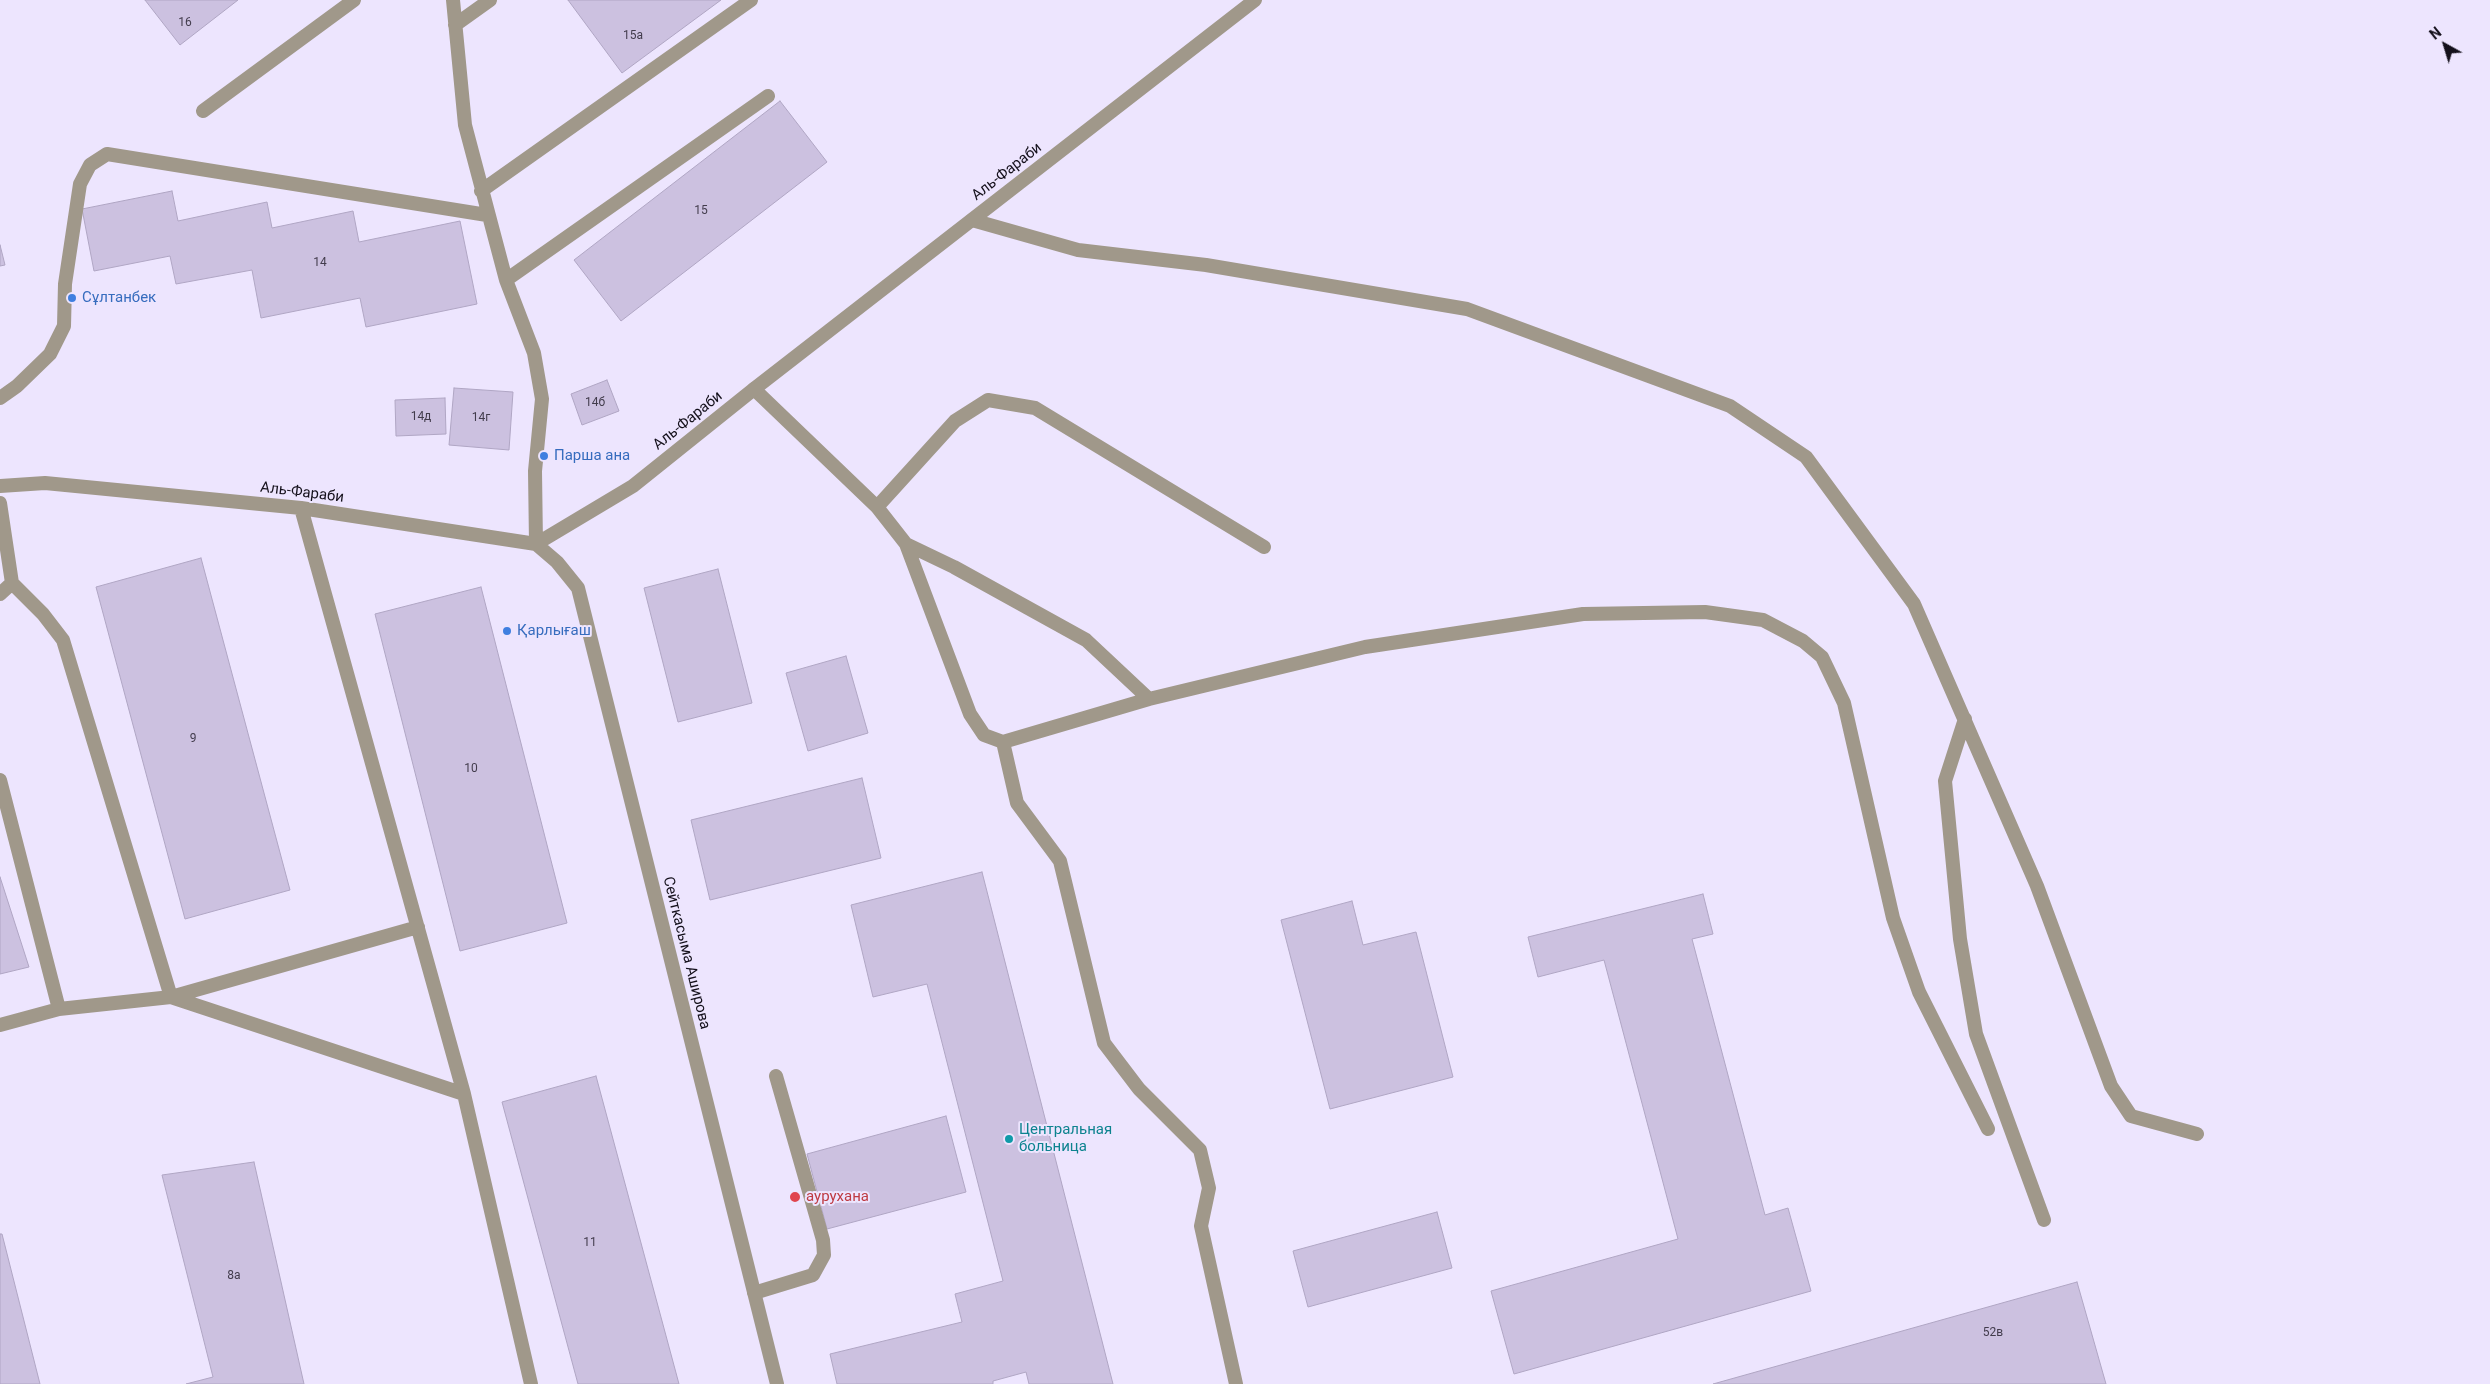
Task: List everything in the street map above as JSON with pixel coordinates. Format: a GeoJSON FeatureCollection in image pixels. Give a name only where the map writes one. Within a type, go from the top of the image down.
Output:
{"type":"FeatureCollection","features":[{"type":"Feature","properties":{"kind":"street"},"geometry":{"type":"LineString","coordinates":[[203,111],[354,0]]}},
{"type":"Feature","properties":{"kind":"street"},"geometry":{"type":"LineString","coordinates":[[453,0],[465,125],[487,215],[506,280],[534,353],[542,398],[536,471],[536,544]]}},
{"type":"Feature","properties":{"kind":"street"},"geometry":{"type":"LineString","coordinates":[[455,25],[490,0]]}},
{"type":"Feature","properties":{"kind":"street"},"geometry":{"type":"LineString","coordinates":[[481,191],[752,0]]}},
{"type":"Feature","properties":{"kind":"street","name":"Аль-Фараби"},"geometry":{"type":"LineString","coordinates":[[0,486],[45,483],[301,508],[536,544],[633,486],[754,389],[972,220],[1240,5],[1255,0]]}},
{"type":"Feature","properties":{"kind":"street"},"geometry":{"type":"LineString","coordinates":[[506,280],[768,96]]}},
{"type":"Feature","properties":{"kind":"street"},"geometry":{"type":"LineString","coordinates":[[0,398],[17,386],[50,354],[64,326],[65,284],[80,184],[90,165],[107,154],[487,215]]}},
{"type":"Feature","properties":{"kind":"street"},"geometry":{"type":"LineString","coordinates":[[972,220],[1078,250],[1206,265],[1468,309],[1730,406],[1806,457],[1914,604],[2037,886],[2111,1086],[2130,1116],[2196,1134]]}},
{"type":"Feature","properties":{"kind":"street"},"geometry":{"type":"LineString","coordinates":[[754,389],[877,507],[906,544],[970,714],[984,735],[1003,742],[1149,699],[1365,647],[1583,614],[1706,612],[1763,620],[1803,641],[1822,657],[1844,703],[1893,918],[1918,992],[1988,1129]]}},
{"type":"Feature","properties":{"kind":"street"},"geometry":{"type":"LineString","coordinates":[[877,507],[955,422],[988,400],[1035,408],[1264,547]]}},
{"type":"Feature","properties":{"kind":"street"},"geometry":{"type":"LineString","coordinates":[[0,503],[12,583],[43,614],[62,640],[171,997]]}},
{"type":"Feature","properties":{"kind":"street"},"geometry":{"type":"LineString","coordinates":[[301,508],[464,1094],[531,1384]]}},
{"type":"Feature","properties":{"kind":"street","name":"Сейткасыма Аширова"},"geometry":{"type":"LineString","coordinates":[[536,544],[557,562],[578,588],[777,1384]]}},
{"type":"Feature","properties":{"kind":"street"},"geometry":{"type":"LineString","coordinates":[[906,544],[954,567],[1086,640],[1149,699]]}},
{"type":"Feature","properties":{"kind":"street"},"geometry":{"type":"LineString","coordinates":[[0,594],[12,583]]}},
{"type":"Feature","properties":{"kind":"street"},"geometry":{"type":"LineString","coordinates":[[1965,719],[1945,781],[1960,939],[1976,1034],[2044,1220]]}},
{"type":"Feature","properties":{"kind":"street"},"geometry":{"type":"LineString","coordinates":[[1003,742],[1016,803],[1060,861],[1104,1043],[1139,1089],[1200,1150],[1209,1188],[1201,1226],[1236,1384]]}},
{"type":"Feature","properties":{"kind":"street"},"geometry":{"type":"LineString","coordinates":[[0,780],[59,1009]]}},
{"type":"Feature","properties":{"kind":"street"},"geometry":{"type":"LineString","coordinates":[[0,1026],[59,1009],[171,997],[418,928]]}},
{"type":"Feature","properties":{"kind":"street"},"geometry":{"type":"LineString","coordinates":[[171,997],[464,1094]]}},
{"type":"Feature","properties":{"kind":"street"},"geometry":{"type":"LineString","coordinates":[[754,1293],[813,1275],[824,1255],[823,1240],[776,1076]]}},
{"type":"Feature","properties":{"kind":"building"},"geometry":{"type":"Polygon","coordinates":[[[145,0],[238,0],[180,45],[145,0]]]}},
{"type":"Feature","properties":{"kind":"building"},"geometry":{"type":"Polygon","coordinates":[[[568,0],[721,0],[622,73],[568,0]]]}},
{"type":"Feature","properties":{"kind":"building"},"geometry":{"type":"Polygon","coordinates":[[[780,101],[827,162],[621,321],[574,260],[780,101]]]}},
{"type":"Feature","properties":{"kind":"building"},"geometry":{"type":"Polygon","coordinates":[[[172,191],[178,221],[267,202],[272,228],[353,211],[359,242],[460,221],[477,304],[366,327],[360,298],[261,318],[252,270],[176,284],[170,256],[94,271],[82,209],[172,191]]]}},
{"type":"Feature","properties":{"kind":"building"},"geometry":{"type":"Polygon","coordinates":[[[0,245],[5,265],[0,266],[0,245]]]}},
{"type":"Feature","properties":{"kind":"building"},"geometry":{"type":"Polygon","coordinates":[[[607,380],[619,411],[582,425],[571,394],[607,380]]]}},
{"type":"Feature","properties":{"kind":"building"},"geometry":{"type":"Polygon","coordinates":[[[454,388],[513,392],[509,450],[449,445],[454,388]]]}},
{"type":"Feature","properties":{"kind":"building"},"geometry":{"type":"Polygon","coordinates":[[[445,398],[446,434],[396,436],[395,400],[445,398]]]}},
{"type":"Feature","properties":{"kind":"building"},"geometry":{"type":"Polygon","coordinates":[[[201,558],[290,890],[185,919],[96,587],[201,558]]]}},
{"type":"Feature","properties":{"kind":"building"},"geometry":{"type":"Polygon","coordinates":[[[718,569],[752,703],[678,722],[644,588],[718,569]]]}},
{"type":"Feature","properties":{"kind":"building"},"geometry":{"type":"Polygon","coordinates":[[[481,587],[567,923],[460,951],[375,614],[481,587]]]}},
{"type":"Feature","properties":{"kind":"building"},"geometry":{"type":"Polygon","coordinates":[[[846,656],[868,733],[808,751],[786,673],[846,656]]]}},
{"type":"Feature","properties":{"kind":"building"},"geometry":{"type":"Polygon","coordinates":[[[862,778],[881,858],[710,900],[691,820],[862,778]]]}},
{"type":"Feature","properties":{"kind":"building","name":"Центральная больница"},"geometry":{"type":"Polygon","coordinates":[[[982,872],[1113,1384],[1029,1384],[1026,1372],[993,1381],[993,1384],[837,1384],[830,1354],[962,1322],[955,1294],[1003,1281],[927,984],[873,997],[851,905],[982,872]]]}},
{"type":"Feature","properties":{"kind":"building"},"geometry":{"type":"Polygon","coordinates":[[[0,877],[29,967],[0,974],[0,877]]]}},
{"type":"Feature","properties":{"kind":"building"},"geometry":{"type":"Polygon","coordinates":[[[1703,894],[1713,934],[1692,939],[1765,1215],[1788,1208],[1811,1291],[1514,1374],[1491,1291],[1678,1239],[1604,960],[1538,977],[1528,937],[1703,894]]]}},
{"type":"Feature","properties":{"kind":"building"},"geometry":{"type":"Polygon","coordinates":[[[1352,901],[1363,945],[1416,932],[1453,1077],[1330,1109],[1281,920],[1352,901]]]}},
{"type":"Feature","properties":{"kind":"building"},"geometry":{"type":"Polygon","coordinates":[[[596,1076],[679,1384],[578,1384],[502,1102],[596,1076]]]}},
{"type":"Feature","properties":{"kind":"building"},"geometry":{"type":"Polygon","coordinates":[[[946,1116],[966,1192],[827,1229],[807,1154],[946,1116]]]}},
{"type":"Feature","properties":{"kind":"building"},"geometry":{"type":"Polygon","coordinates":[[[254,1162],[304,1384],[186,1384],[213,1377],[162,1175],[254,1162]]]}},
{"type":"Feature","properties":{"kind":"building"},"geometry":{"type":"Polygon","coordinates":[[[1437,1212],[1452,1268],[1308,1307],[1293,1251],[1437,1212]]]}},
{"type":"Feature","properties":{"kind":"building"},"geometry":{"type":"Polygon","coordinates":[[[0,1234],[2,1234],[40,1384],[0,1384],[0,1234]]]}},
{"type":"Feature","properties":{"kind":"building"},"geometry":{"type":"Polygon","coordinates":[[[2077,1282],[2106,1384],[1713,1384],[2077,1282]]]}},
{"type":"Feature","properties":{"kind":"place","name":"Сұлтанбек"},"geometry":{"type":"Point","coordinates":[72,298]}},
{"type":"Feature","properties":{"kind":"place","name":"Парша ана"},"geometry":{"type":"Point","coordinates":[544,456]}},
{"type":"Feature","properties":{"kind":"place","name":"Қарлығаш"},"geometry":{"type":"Point","coordinates":[507,631]}},
{"type":"Feature","properties":{"kind":"place","name":"Центральная больница"},"geometry":{"type":"Point","coordinates":[1009,1139]}},
{"type":"Feature","properties":{"kind":"place","name":"аурухана"},"geometry":{"type":"Point","coordinates":[795,1197]}}]}
